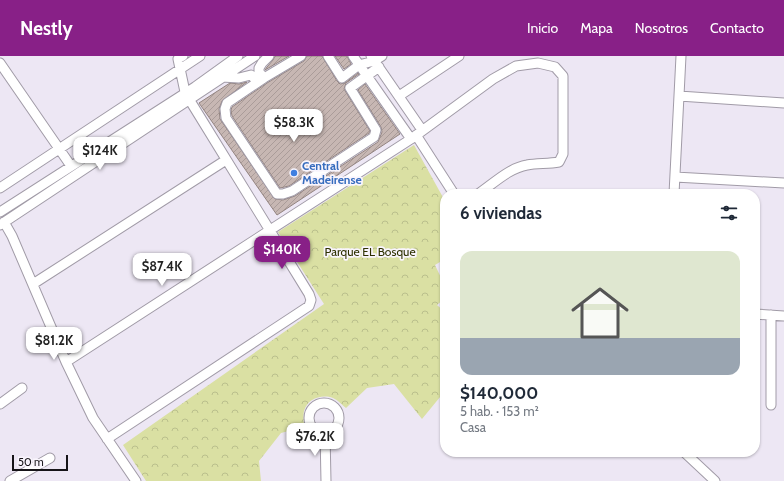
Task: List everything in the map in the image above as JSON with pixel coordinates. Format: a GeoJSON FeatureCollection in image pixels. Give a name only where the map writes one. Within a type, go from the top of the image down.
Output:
{"type":"FeatureCollection","features":[{"type":"Feature","properties":{"kind":"street"},"geometry":{"type":"LineString","coordinates":[[106,439],[309,306],[311,300],[309,294],[187,96],[179,69],[178,59],[182,56]]}},
{"type":"Feature","properties":{"kind":"street"},"geometry":{"type":"LineString","coordinates":[[0,188],[200,56]]}},
{"type":"Feature","properties":{"kind":"street"},"geometry":{"type":"LineString","coordinates":[[136,481],[93,418],[66,362],[12,236],[2,223],[187,96],[238,56]]}},
{"type":"Feature","properties":{"kind":"street"},"geometry":{"type":"LineString","coordinates":[[0,212],[71,166],[255,56]]}},
{"type":"Feature","properties":{"kind":"street"},"geometry":{"type":"LineString","coordinates":[[261,80],[259,68],[262,62],[269,56]]}},
{"type":"Feature","properties":{"kind":"street"},"geometry":{"type":"LineString","coordinates":[[301,56],[261,80],[228,103],[225,109],[226,118],[277,194],[292,191],[374,137],[376,130],[328,56]]}},
{"type":"Feature","properties":{"kind":"street"},"geometry":{"type":"LineString","coordinates":[[353,56],[367,76],[416,135],[451,189]]}},
{"type":"Feature","properties":{"kind":"street"},"geometry":{"type":"LineString","coordinates":[[399,96],[459,56]]}},
{"type":"Feature","properties":{"kind":"street"},"geometry":{"type":"LineString","coordinates":[[674,189],[681,56]]}},
{"type":"Feature","properties":{"kind":"street"},"geometry":{"type":"LineString","coordinates":[[350,88],[367,76],[377,60]]}},
{"type":"Feature","properties":{"kind":"street"},"geometry":{"type":"LineString","coordinates":[[342,78],[359,65],[377,60]]}},
{"type":"Feature","properties":{"kind":"street"},"geometry":{"type":"LineString","coordinates":[[377,60],[399,96],[416,135]]}},
{"type":"Feature","properties":{"kind":"street"},"geometry":{"type":"LineString","coordinates":[[0,63],[71,166]]}},
{"type":"Feature","properties":{"kind":"street"},"geometry":{"type":"LineString","coordinates":[[66,362],[416,135],[493,79],[516,66],[538,63],[555,67],[563,76],[563,154],[559,162],[527,165],[510,172],[485,189]]}},
{"type":"Feature","properties":{"kind":"street"},"geometry":{"type":"LineString","coordinates":[[222,77],[239,78],[251,75],[261,80]]}},
{"type":"Feature","properties":{"kind":"street"},"geometry":{"type":"LineString","coordinates":[[679,96],[784,103]]}},
{"type":"Feature","properties":{"kind":"street"},"geometry":{"type":"LineString","coordinates":[[33,284],[226,160]]}},
{"type":"Feature","properties":{"kind":"street"},"geometry":{"type":"LineString","coordinates":[[675,177],[784,183]]}},
{"type":"Feature","properties":{"kind":"street"},"geometry":{"type":"LineString","coordinates":[[760,314],[784,316]]}},
{"type":"Feature","properties":{"kind":"street"},"geometry":{"type":"LineString","coordinates":[[771,315],[771,405]]}},
{"type":"Feature","properties":{"kind":"street"},"geometry":{"type":"LineString","coordinates":[[0,404],[22,388]]}},
{"type":"Feature","properties":{"kind":"street"},"geometry":{"type":"LineString","coordinates":[[325,433],[326,481]]}},
{"type":"Feature","properties":{"kind":"street"},"geometry":{"type":"LineString","coordinates":[[690,457],[716,481]]}},
{"type":"Feature","properties":{"kind":"street"},"geometry":{"type":"LineString","coordinates":[[10,481],[50,458]]}},
{"type":"Feature","properties":{"kind":"green space","name":"Parque EL Bosque"},"geometry":{"type":"Polygon","coordinates":[[[414,145],[440,192],[440,262],[435,265],[440,276],[440,302],[437,305],[440,308],[440,397],[422,419],[394,384],[367,388],[346,408],[333,398],[316,398],[309,403],[304,411],[304,427],[281,433],[259,461],[261,481],[146,481],[123,445],[324,304],[278,232],[414,145]]]}},
{"type":"Feature","properties":{"kind":"building"},"geometry":{"type":"Polygon","coordinates":[[[275,56],[289,56],[265,70],[273,60],[275,56]]]}},
{"type":"Feature","properties":{"kind":"building"},"geometry":{"type":"Polygon","coordinates":[[[307,56],[322,56],[340,84],[345,83],[358,73],[359,74],[346,83],[344,89],[370,131],[289,186],[280,188],[232,116],[231,110],[232,107],[267,83],[304,61],[307,56]]]}},
{"type":"Feature","properties":{"kind":"building"},"geometry":{"type":"Polygon","coordinates":[[[335,56],[347,56],[351,64],[344,69],[335,56]]]}},
{"type":"Feature","properties":{"kind":"building"},"geometry":{"type":"Polygon","coordinates":[[[247,82],[222,101],[219,109],[220,119],[275,199],[283,200],[295,196],[378,142],[382,132],[381,127],[358,90],[365,84],[400,134],[277,215],[199,103],[230,83],[239,84],[247,82]]]}},
{"type":"Feature","properties":{"kind":"place","name":"Central Madeirense"},"geometry":{"type":"Point","coordinates":[294,173]}}]}
